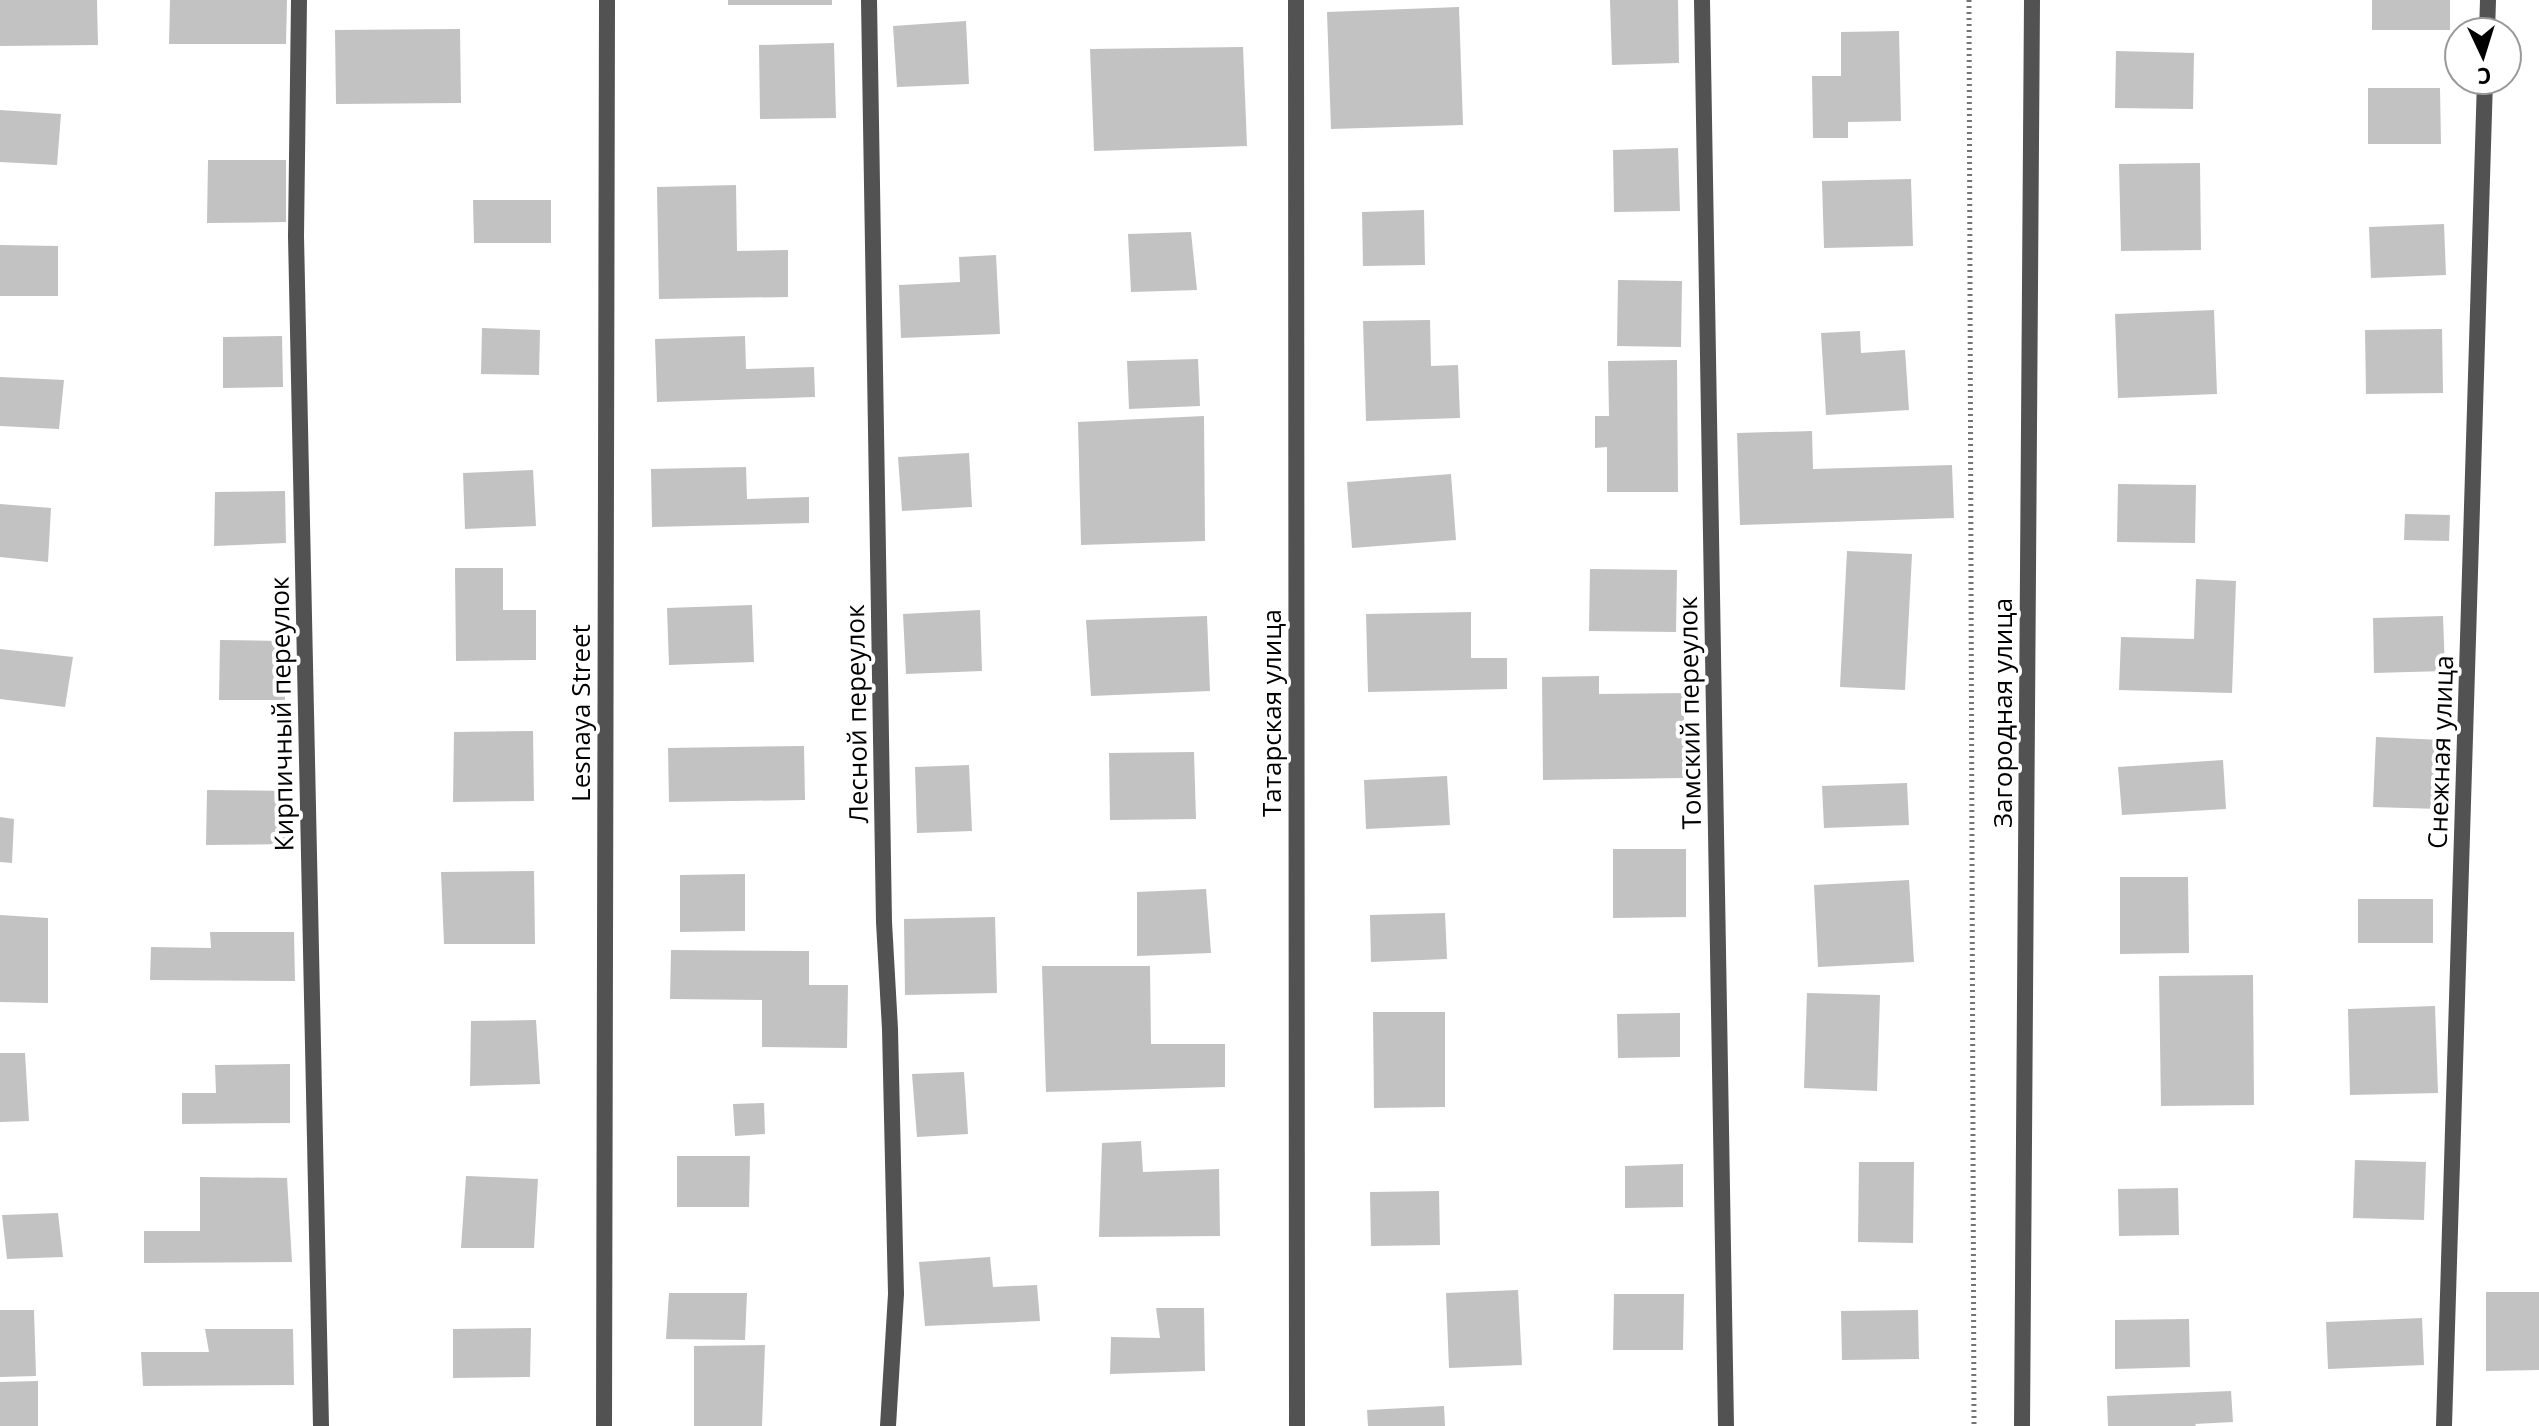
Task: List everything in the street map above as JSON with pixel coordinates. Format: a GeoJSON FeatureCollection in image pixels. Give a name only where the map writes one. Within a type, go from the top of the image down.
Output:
{"type":"FeatureCollection","features":[{"type":"Feature","properties":{"kind":"street","name":"Кирпичный переулок"},"geometry":{"type":"LineString","coordinates":[[299,0],[296,236],[321,1426]]}},
{"type":"Feature","properties":{"kind":"street","name":"Lesnaya Street"},"geometry":{"type":"LineString","coordinates":[[604,1426],[607,0]]}},
{"type":"Feature","properties":{"kind":"street","name":"Лесной переулок"},"geometry":{"type":"LineString","coordinates":[[869,0],[884,906],[896,1294],[888,1426]]}},
{"type":"Feature","properties":{"kind":"street","name":"Татарская улица"},"geometry":{"type":"LineString","coordinates":[[1296,0],[1297,1426]]}},
{"type":"Feature","properties":{"kind":"street","name":"Томский переулок"},"geometry":{"type":"LineString","coordinates":[[1702,0],[1726,1426]]}},
{"type":"Feature","properties":{"kind":"street","name":"Загородная улица"},"geometry":{"type":"LineString","coordinates":[[2022,1426],[2032,0]]}},
{"type":"Feature","properties":{"kind":"street","name":"Снежная улица"},"geometry":{"type":"LineString","coordinates":[[2444,1426],[2485,96]]}},
{"type":"Feature","properties":{"kind":"path"},"geometry":{"type":"LineString","coordinates":[[1969,0],[1974,1426]]}},
{"type":"Feature","properties":{"kind":"building"},"geometry":{"type":"Polygon","coordinates":[[[0,0],[97,0],[98,45],[0,46],[0,0]]]}},
{"type":"Feature","properties":{"kind":"building"},"geometry":{"type":"Polygon","coordinates":[[[170,0],[287,0],[286,44],[169,44],[170,0]]]}},
{"type":"Feature","properties":{"kind":"building"},"geometry":{"type":"Polygon","coordinates":[[[728,0],[832,0],[832,5],[728,5],[728,0]]]}},
{"type":"Feature","properties":{"kind":"building"},"geometry":{"type":"Polygon","coordinates":[[[1610,0],[1678,0],[1679,63],[1612,65],[1610,0]]]}},
{"type":"Feature","properties":{"kind":"building"},"geometry":{"type":"Polygon","coordinates":[[[2372,0],[2450,0],[2450,16],[2443,16],[2443,30],[2372,30],[2372,0]]]}},
{"type":"Feature","properties":{"kind":"building"},"geometry":{"type":"Polygon","coordinates":[[[1459,7],[1463,125],[1331,129],[1327,12],[1459,7]]]}},
{"type":"Feature","properties":{"kind":"building"},"geometry":{"type":"Polygon","coordinates":[[[966,21],[969,84],[897,87],[893,26],[966,21]]]}},
{"type":"Feature","properties":{"kind":"building"},"geometry":{"type":"Polygon","coordinates":[[[460,29],[461,103],[336,104],[335,30],[460,29]]]}},
{"type":"Feature","properties":{"kind":"building"},"geometry":{"type":"Polygon","coordinates":[[[1899,31],[1901,121],[1848,122],[1848,138],[1813,138],[1812,76],[1841,76],[1841,32],[1899,31]]]}},
{"type":"Feature","properties":{"kind":"building"},"geometry":{"type":"Polygon","coordinates":[[[834,43],[836,118],[760,119],[759,45],[834,43]]]}},
{"type":"Feature","properties":{"kind":"building"},"geometry":{"type":"Polygon","coordinates":[[[1243,47],[1247,146],[1094,151],[1090,49],[1243,47]]]}},
{"type":"Feature","properties":{"kind":"building"},"geometry":{"type":"Polygon","coordinates":[[[2116,51],[2194,53],[2193,109],[2115,108],[2116,51]]]}},
{"type":"Feature","properties":{"kind":"building"},"geometry":{"type":"Polygon","coordinates":[[[2368,88],[2440,88],[2441,144],[2368,144],[2368,88]]]}},
{"type":"Feature","properties":{"kind":"building"},"geometry":{"type":"Polygon","coordinates":[[[0,110],[61,114],[57,165],[0,162],[0,110]]]}},
{"type":"Feature","properties":{"kind":"building"},"geometry":{"type":"Polygon","coordinates":[[[1678,148],[1680,211],[1614,212],[1613,150],[1678,148]]]}},
{"type":"Feature","properties":{"kind":"building"},"geometry":{"type":"Polygon","coordinates":[[[208,160],[286,160],[286,222],[207,223],[208,160]]]}},
{"type":"Feature","properties":{"kind":"building"},"geometry":{"type":"Polygon","coordinates":[[[2200,163],[2201,250],[2121,251],[2119,164],[2200,163]]]}},
{"type":"Feature","properties":{"kind":"building"},"geometry":{"type":"Polygon","coordinates":[[[1911,179],[1913,246],[1824,248],[1822,181],[1911,179]]]}},
{"type":"Feature","properties":{"kind":"building"},"geometry":{"type":"Polygon","coordinates":[[[736,185],[737,251],[788,250],[788,297],[659,299],[657,187],[736,185]]]}},
{"type":"Feature","properties":{"kind":"building"},"geometry":{"type":"Polygon","coordinates":[[[473,200],[551,200],[551,243],[474,243],[473,200]]]}},
{"type":"Feature","properties":{"kind":"building"},"geometry":{"type":"Polygon","coordinates":[[[1424,210],[1425,265],[1363,266],[1362,212],[1424,210]]]}},
{"type":"Feature","properties":{"kind":"building"},"geometry":{"type":"Polygon","coordinates":[[[2444,224],[2446,275],[2371,278],[2369,227],[2444,224]]]}},
{"type":"Feature","properties":{"kind":"building"},"geometry":{"type":"Polygon","coordinates":[[[1191,232],[1197,290],[1131,292],[1128,234],[1191,232]]]}},
{"type":"Feature","properties":{"kind":"building"},"geometry":{"type":"Polygon","coordinates":[[[0,245],[58,246],[58,296],[0,296],[0,245]]]}},
{"type":"Feature","properties":{"kind":"building"},"geometry":{"type":"Polygon","coordinates":[[[996,255],[1000,334],[901,338],[899,285],[960,282],[959,257],[996,255]]]}},
{"type":"Feature","properties":{"kind":"building"},"geometry":{"type":"Polygon","coordinates":[[[1618,280],[1682,281],[1681,347],[1617,346],[1618,280]]]}},
{"type":"Feature","properties":{"kind":"building"},"geometry":{"type":"Polygon","coordinates":[[[2214,310],[2217,394],[2118,398],[2115,314],[2214,310]]]}},
{"type":"Feature","properties":{"kind":"building"},"geometry":{"type":"Polygon","coordinates":[[[1430,320],[1431,366],[1458,365],[1460,418],[1366,421],[1363,321],[1430,320]]]}},
{"type":"Feature","properties":{"kind":"building"},"geometry":{"type":"Polygon","coordinates":[[[482,328],[540,330],[539,375],[481,374],[482,328]]]}},
{"type":"Feature","properties":{"kind":"building"},"geometry":{"type":"Polygon","coordinates":[[[2442,329],[2443,393],[2366,394],[2365,330],[2442,329]]]}},
{"type":"Feature","properties":{"kind":"building"},"geometry":{"type":"Polygon","coordinates":[[[1860,331],[1861,353],[1905,350],[1909,410],[1826,415],[1821,333],[1860,331]]]}},
{"type":"Feature","properties":{"kind":"building"},"geometry":{"type":"Polygon","coordinates":[[[282,336],[283,387],[223,388],[223,337],[282,336]]]}},
{"type":"Feature","properties":{"kind":"building"},"geometry":{"type":"Polygon","coordinates":[[[745,336],[746,369],[814,367],[815,397],[657,402],[655,339],[745,336]]]}},
{"type":"Feature","properties":{"kind":"building"},"geometry":{"type":"Polygon","coordinates":[[[1198,359],[1200,406],[1129,409],[1127,361],[1198,359]]]}},
{"type":"Feature","properties":{"kind":"building"},"geometry":{"type":"Polygon","coordinates":[[[1677,360],[1678,492],[1607,492],[1607,447],[1595,448],[1595,416],[1609,416],[1608,361],[1677,360]]]}},
{"type":"Feature","properties":{"kind":"building"},"geometry":{"type":"Polygon","coordinates":[[[0,377],[64,380],[59,429],[0,426],[0,377]]]}},
{"type":"Feature","properties":{"kind":"building"},"geometry":{"type":"Polygon","coordinates":[[[1204,416],[1205,541],[1081,545],[1078,422],[1204,416]]]}},
{"type":"Feature","properties":{"kind":"building"},"geometry":{"type":"Polygon","coordinates":[[[1812,431],[1813,469],[1952,465],[1954,518],[1740,525],[1737,433],[1812,431]]]}},
{"type":"Feature","properties":{"kind":"building"},"geometry":{"type":"Polygon","coordinates":[[[969,453],[972,507],[902,511],[898,457],[969,453]]]}},
{"type":"Feature","properties":{"kind":"building"},"geometry":{"type":"Polygon","coordinates":[[[746,467],[747,499],[809,497],[809,523],[652,527],[651,469],[746,467]]]}},
{"type":"Feature","properties":{"kind":"building"},"geometry":{"type":"Polygon","coordinates":[[[533,470],[536,526],[465,529],[463,473],[533,470]]]}},
{"type":"Feature","properties":{"kind":"building"},"geometry":{"type":"Polygon","coordinates":[[[1451,474],[1456,540],[1352,548],[1347,482],[1451,474]]]}},
{"type":"Feature","properties":{"kind":"building"},"geometry":{"type":"Polygon","coordinates":[[[2118,484],[2196,485],[2195,543],[2117,542],[2118,484]]]}},
{"type":"Feature","properties":{"kind":"building"},"geometry":{"type":"Polygon","coordinates":[[[285,491],[286,543],[214,546],[215,492],[285,491]]]}},
{"type":"Feature","properties":{"kind":"building"},"geometry":{"type":"Polygon","coordinates":[[[0,504],[51,508],[48,562],[0,557],[0,504]]]}},
{"type":"Feature","properties":{"kind":"building"},"geometry":{"type":"Polygon","coordinates":[[[2405,514],[2450,515],[2449,541],[2404,540],[2405,514]]]}},
{"type":"Feature","properties":{"kind":"building"},"geometry":{"type":"Polygon","coordinates":[[[1847,551],[1912,554],[1905,690],[1840,687],[1847,551]]]}},
{"type":"Feature","properties":{"kind":"building"},"geometry":{"type":"Polygon","coordinates":[[[455,568],[503,568],[503,610],[536,610],[536,660],[456,661],[455,568]]]}},
{"type":"Feature","properties":{"kind":"building"},"geometry":{"type":"Polygon","coordinates":[[[1590,569],[1677,570],[1676,632],[1589,631],[1590,569]]]}},
{"type":"Feature","properties":{"kind":"building"},"geometry":{"type":"Polygon","coordinates":[[[2196,579],[2236,581],[2232,693],[2119,690],[2121,637],[2194,639],[2196,579]]]}},
{"type":"Feature","properties":{"kind":"building"},"geometry":{"type":"Polygon","coordinates":[[[752,605],[754,662],[669,665],[667,608],[752,605]]]}},
{"type":"Feature","properties":{"kind":"building"},"geometry":{"type":"Polygon","coordinates":[[[980,610],[982,671],[906,674],[903,614],[980,610]]]}},
{"type":"Feature","properties":{"kind":"building"},"geometry":{"type":"Polygon","coordinates":[[[1471,612],[1471,658],[1507,658],[1507,689],[1368,692],[1366,614],[1471,612]]]}},
{"type":"Feature","properties":{"kind":"building"},"geometry":{"type":"Polygon","coordinates":[[[1207,616],[1210,691],[1091,696],[1086,620],[1207,616]]]}},
{"type":"Feature","properties":{"kind":"building"},"geometry":{"type":"Polygon","coordinates":[[[2443,616],[2445,671],[2374,673],[2373,618],[2443,616]]]}},
{"type":"Feature","properties":{"kind":"building"},"geometry":{"type":"Polygon","coordinates":[[[220,640],[285,641],[285,700],[219,700],[220,640]]]}},
{"type":"Feature","properties":{"kind":"building"},"geometry":{"type":"Polygon","coordinates":[[[0,649],[73,657],[65,707],[0,699],[0,649]]]}},
{"type":"Feature","properties":{"kind":"building"},"geometry":{"type":"Polygon","coordinates":[[[1599,676],[1599,694],[1684,693],[1684,778],[1543,780],[1542,677],[1599,676]]]}},
{"type":"Feature","properties":{"kind":"building"},"geometry":{"type":"Polygon","coordinates":[[[533,731],[534,801],[453,802],[454,732],[533,731]]]}},
{"type":"Feature","properties":{"kind":"building"},"geometry":{"type":"Polygon","coordinates":[[[2376,737],[2442,740],[2439,809],[2373,807],[2376,737]]]}},
{"type":"Feature","properties":{"kind":"building"},"geometry":{"type":"Polygon","coordinates":[[[804,746],[805,800],[669,802],[668,748],[804,746]]]}},
{"type":"Feature","properties":{"kind":"building"},"geometry":{"type":"Polygon","coordinates":[[[1194,752],[1196,819],[1110,820],[1109,753],[1194,752]]]}},
{"type":"Feature","properties":{"kind":"building"},"geometry":{"type":"Polygon","coordinates":[[[2223,760],[2226,809],[2122,815],[2118,767],[2223,760]]]}},
{"type":"Feature","properties":{"kind":"building"},"geometry":{"type":"Polygon","coordinates":[[[969,765],[972,831],[917,833],[915,767],[969,765]]]}},
{"type":"Feature","properties":{"kind":"building"},"geometry":{"type":"Polygon","coordinates":[[[1447,776],[1450,825],[1366,829],[1364,780],[1447,776]]]}},
{"type":"Feature","properties":{"kind":"building"},"geometry":{"type":"Polygon","coordinates":[[[1907,783],[1909,825],[1824,828],[1822,786],[1907,783]]]}},
{"type":"Feature","properties":{"kind":"building"},"geometry":{"type":"Polygon","coordinates":[[[207,790],[294,791],[294,844],[206,845],[207,790]]]}},
{"type":"Feature","properties":{"kind":"building"},"geometry":{"type":"Polygon","coordinates":[[[0,817],[14,819],[12,863],[0,862],[0,817]]]}},
{"type":"Feature","properties":{"kind":"building"},"geometry":{"type":"Polygon","coordinates":[[[1613,849],[1686,849],[1686,917],[1613,918],[1613,849]]]}},
{"type":"Feature","properties":{"kind":"building"},"geometry":{"type":"Polygon","coordinates":[[[534,871],[535,944],[444,944],[441,872],[534,871]]]}},
{"type":"Feature","properties":{"kind":"building"},"geometry":{"type":"Polygon","coordinates":[[[745,874],[745,931],[680,932],[680,875],[745,874]]]}},
{"type":"Feature","properties":{"kind":"building"},"geometry":{"type":"Polygon","coordinates":[[[2120,877],[2188,877],[2189,953],[2120,954],[2120,877]]]}},
{"type":"Feature","properties":{"kind":"building"},"geometry":{"type":"Polygon","coordinates":[[[1909,880],[1914,962],[1818,967],[1814,885],[1909,880]]]}},
{"type":"Feature","properties":{"kind":"building"},"geometry":{"type":"Polygon","coordinates":[[[1206,889],[1211,953],[1137,956],[1137,892],[1206,889]]]}},
{"type":"Feature","properties":{"kind":"building"},"geometry":{"type":"Polygon","coordinates":[[[2358,899],[2433,899],[2433,943],[2358,943],[2358,899]]]}},
{"type":"Feature","properties":{"kind":"building"},"geometry":{"type":"Polygon","coordinates":[[[1445,913],[1447,959],[1371,962],[1370,915],[1445,913]]]}},
{"type":"Feature","properties":{"kind":"building"},"geometry":{"type":"Polygon","coordinates":[[[0,915],[48,918],[48,1003],[0,1002],[0,915]]]}},
{"type":"Feature","properties":{"kind":"building"},"geometry":{"type":"Polygon","coordinates":[[[995,917],[997,993],[905,995],[904,919],[995,917]]]}},
{"type":"Feature","properties":{"kind":"building"},"geometry":{"type":"Polygon","coordinates":[[[210,932],[294,932],[295,981],[150,980],[151,947],[211,948],[210,932]]]}},
{"type":"Feature","properties":{"kind":"building"},"geometry":{"type":"Polygon","coordinates":[[[671,950],[809,951],[809,985],[848,985],[847,1048],[762,1047],[762,1000],[670,999],[671,950]]]}},
{"type":"Feature","properties":{"kind":"building"},"geometry":{"type":"Polygon","coordinates":[[[1042,966],[1150,966],[1151,1044],[1225,1044],[1225,1087],[1046,1092],[1042,966]]]}},
{"type":"Feature","properties":{"kind":"building"},"geometry":{"type":"Polygon","coordinates":[[[2253,975],[2254,1105],[2161,1106],[2159,976],[2253,975]]]}},
{"type":"Feature","properties":{"kind":"building"},"geometry":{"type":"Polygon","coordinates":[[[1807,993],[1880,995],[1877,1091],[1804,1088],[1807,993]]]}},
{"type":"Feature","properties":{"kind":"building"},"geometry":{"type":"Polygon","coordinates":[[[2435,1006],[2438,1093],[2350,1095],[2348,1009],[2435,1006]]]}},
{"type":"Feature","properties":{"kind":"building"},"geometry":{"type":"Polygon","coordinates":[[[1373,1012],[1445,1012],[1445,1107],[1374,1108],[1373,1012]]]}},
{"type":"Feature","properties":{"kind":"building"},"geometry":{"type":"Polygon","coordinates":[[[1680,1013],[1680,1057],[1618,1058],[1617,1014],[1680,1013]]]}},
{"type":"Feature","properties":{"kind":"building"},"geometry":{"type":"Polygon","coordinates":[[[536,1020],[540,1084],[470,1086],[471,1021],[536,1020]]]}},
{"type":"Feature","properties":{"kind":"building"},"geometry":{"type":"Polygon","coordinates":[[[0,1053],[25,1053],[29,1121],[0,1122],[0,1053]]]}},
{"type":"Feature","properties":{"kind":"building"},"geometry":{"type":"Polygon","coordinates":[[[290,1064],[290,1123],[182,1124],[182,1093],[216,1093],[215,1065],[290,1064]]]}},
{"type":"Feature","properties":{"kind":"building"},"geometry":{"type":"Polygon","coordinates":[[[964,1072],[968,1134],[917,1137],[912,1074],[964,1072]]]}},
{"type":"Feature","properties":{"kind":"building"},"geometry":{"type":"Polygon","coordinates":[[[764,1103],[765,1134],[735,1136],[733,1104],[764,1103]]]}},
{"type":"Feature","properties":{"kind":"building"},"geometry":{"type":"Polygon","coordinates":[[[1141,1141],[1143,1172],[1219,1169],[1220,1236],[1099,1237],[1102,1143],[1141,1141]]]}},
{"type":"Feature","properties":{"kind":"building"},"geometry":{"type":"Polygon","coordinates":[[[677,1156],[750,1156],[749,1207],[677,1207],[677,1156]]]}},
{"type":"Feature","properties":{"kind":"building"},"geometry":{"type":"Polygon","coordinates":[[[2355,1160],[2426,1162],[2424,1220],[2353,1218],[2355,1160]]]}},
{"type":"Feature","properties":{"kind":"building"},"geometry":{"type":"Polygon","coordinates":[[[1859,1162],[1914,1162],[1913,1243],[1858,1242],[1859,1162]]]}},
{"type":"Feature","properties":{"kind":"building"},"geometry":{"type":"Polygon","coordinates":[[[1683,1164],[1683,1207],[1625,1208],[1625,1166],[1683,1164]]]}},
{"type":"Feature","properties":{"kind":"building"},"geometry":{"type":"Polygon","coordinates":[[[466,1176],[538,1179],[534,1248],[461,1248],[466,1176]]]}},
{"type":"Feature","properties":{"kind":"building"},"geometry":{"type":"Polygon","coordinates":[[[200,1177],[287,1178],[292,1262],[144,1263],[144,1231],[200,1231],[200,1177]]]}},
{"type":"Feature","properties":{"kind":"building"},"geometry":{"type":"Polygon","coordinates":[[[2178,1188],[2179,1235],[2119,1236],[2118,1189],[2178,1188]]]}},
{"type":"Feature","properties":{"kind":"building"},"geometry":{"type":"Polygon","coordinates":[[[1439,1191],[1440,1245],[1371,1246],[1370,1192],[1439,1191]]]}},
{"type":"Feature","properties":{"kind":"building"},"geometry":{"type":"Polygon","coordinates":[[[58,1213],[63,1257],[7,1259],[2,1215],[58,1213]]]}},
{"type":"Feature","properties":{"kind":"building"},"geometry":{"type":"Polygon","coordinates":[[[990,1257],[993,1287],[1037,1285],[1040,1321],[925,1326],[919,1262],[990,1257]]]}},
{"type":"Feature","properties":{"kind":"building"},"geometry":{"type":"Polygon","coordinates":[[[1518,1290],[1522,1365],[1449,1368],[1446,1293],[1518,1290]]]}},
{"type":"Feature","properties":{"kind":"building"},"geometry":{"type":"Polygon","coordinates":[[[2486,1292],[2539,1292],[2539,1370],[2486,1371],[2486,1292]]]}},
{"type":"Feature","properties":{"kind":"building"},"geometry":{"type":"Polygon","coordinates":[[[669,1293],[747,1293],[745,1340],[666,1339],[669,1293]]]}},
{"type":"Feature","properties":{"kind":"building"},"geometry":{"type":"Polygon","coordinates":[[[1614,1294],[1684,1294],[1683,1350],[1613,1350],[1614,1294]]]}},
{"type":"Feature","properties":{"kind":"building"},"geometry":{"type":"Polygon","coordinates":[[[1156,1308],[1204,1308],[1205,1371],[1110,1374],[1111,1337],[1160,1338],[1156,1308]]]}},
{"type":"Feature","properties":{"kind":"building"},"geometry":{"type":"Polygon","coordinates":[[[0,1310],[34,1310],[36,1376],[0,1377],[0,1310]]]}},
{"type":"Feature","properties":{"kind":"building"},"geometry":{"type":"Polygon","coordinates":[[[1918,1310],[1919,1359],[1842,1360],[1841,1311],[1918,1310]]]}},
{"type":"Feature","properties":{"kind":"building"},"geometry":{"type":"Polygon","coordinates":[[[2422,1318],[2424,1365],[2328,1369],[2326,1322],[2422,1318]]]}},
{"type":"Feature","properties":{"kind":"building"},"geometry":{"type":"Polygon","coordinates":[[[2189,1319],[2190,1367],[2115,1369],[2115,1320],[2189,1319]]]}},
{"type":"Feature","properties":{"kind":"building"},"geometry":{"type":"Polygon","coordinates":[[[531,1328],[530,1377],[453,1378],[453,1329],[531,1328]]]}},
{"type":"Feature","properties":{"kind":"building"},"geometry":{"type":"Polygon","coordinates":[[[205,1329],[293,1329],[294,1385],[143,1386],[141,1352],[209,1352],[205,1329]]]}},
{"type":"Feature","properties":{"kind":"building"},"geometry":{"type":"Polygon","coordinates":[[[765,1345],[762,1426],[694,1426],[694,1346],[765,1345]]]}},
{"type":"Feature","properties":{"kind":"building"},"geometry":{"type":"Polygon","coordinates":[[[38,1381],[38,1426],[0,1426],[0,1382],[38,1381]]]}},
{"type":"Feature","properties":{"kind":"building"},"geometry":{"type":"Polygon","coordinates":[[[2231,1391],[2233,1422],[2196,1426],[2108,1426],[2107,1396],[2231,1391]]]}},
{"type":"Feature","properties":{"kind":"building"},"geometry":{"type":"Polygon","coordinates":[[[1444,1406],[1445,1426],[1368,1426],[1367,1410],[1444,1406]]]}}]}
